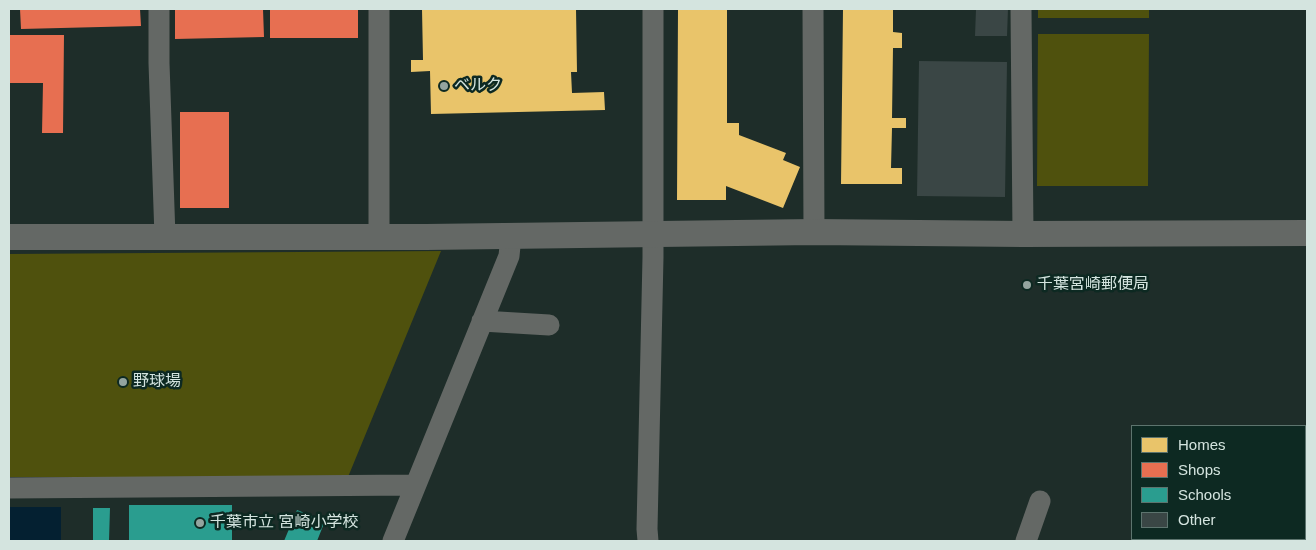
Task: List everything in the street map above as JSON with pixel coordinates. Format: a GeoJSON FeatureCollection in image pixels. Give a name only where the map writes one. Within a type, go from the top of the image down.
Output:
{"type":"FeatureCollection","features":[{"type":"Feature","properties":{"kind":"street"},"geometry":{"type":"LineString","coordinates":[[158,9],[165,237]]}},
{"type":"Feature","properties":{"kind":"street"},"geometry":{"type":"LineString","coordinates":[[379,9],[379,237]]}},
{"type":"Feature","properties":{"kind":"street"},"geometry":{"type":"LineString","coordinates":[[648,541],[653,235],[653,9]]}},
{"type":"Feature","properties":{"kind":"street"},"geometry":{"type":"LineString","coordinates":[[813,9],[814,232]]}},
{"type":"Feature","properties":{"kind":"street"},"geometry":{"type":"LineString","coordinates":[[1021,9],[1023,234]]}},
{"type":"Feature","properties":{"kind":"street"},"geometry":{"type":"LineString","coordinates":[[9,237],[379,237],[814,232],[1023,234],[1307,233]]}},
{"type":"Feature","properties":{"kind":"street"},"geometry":{"type":"LineString","coordinates":[[393,541],[509,256],[511,236]]}},
{"type":"Feature","properties":{"kind":"street"},"geometry":{"type":"LineString","coordinates":[[482,321],[549,325]]}},
{"type":"Feature","properties":{"kind":"street"},"geometry":{"type":"LineString","coordinates":[[9,488],[415,485]]}},
{"type":"Feature","properties":{"kind":"street"},"geometry":{"type":"LineString","coordinates":[[1026,541],[1040,501]]}},
{"type":"Feature","properties":{"kind":"shaded area"},"geometry":{"type":"Polygon","coordinates":[[[1038,9],[1149,9],[1149,18],[1038,18],[1038,9]]]}},
{"type":"Feature","properties":{"kind":"shaded area"},"geometry":{"type":"Polygon","coordinates":[[[1038,34],[1149,34],[1148,186],[1037,186],[1038,34]]]}},
{"type":"Feature","properties":{"kind":"shaded area"},"geometry":{"type":"Polygon","coordinates":[[[441,251],[348,477],[9,477],[9,254],[441,251]]]}},
{"type":"Feature","properties":{"kind":"water"},"geometry":{"type":"Polygon","coordinates":[[[9,507],[61,507],[61,541],[9,541],[9,507]]]}},
{"type":"Feature","properties":{"kind":"building: Homes"},"geometry":{"type":"Polygon","coordinates":[[[422,9],[576,9],[577,72],[571,72],[572,93],[604,92],[605,110],[431,114],[430,71],[411,72],[411,60],[423,60],[422,9]]]}},
{"type":"Feature","properties":{"kind":"building: Homes"},"geometry":{"type":"Polygon","coordinates":[[[678,9],[727,9],[727,123],[739,123],[739,135],[786,153],[783,160],[800,167],[783,208],[726,186],[726,200],[677,200],[678,9]]]}},
{"type":"Feature","properties":{"kind":"building: Homes"},"geometry":{"type":"Polygon","coordinates":[[[843,9],[893,9],[893,32],[902,33],[902,48],[893,48],[892,118],[906,118],[906,128],[892,128],[891,168],[902,168],[902,184],[841,184],[843,9]]]}},
{"type":"Feature","properties":{"kind":"building: Shops"},"geometry":{"type":"Polygon","coordinates":[[[20,9],[140,9],[141,26],[21,29],[20,9]]]}},
{"type":"Feature","properties":{"kind":"building: Shops"},"geometry":{"type":"Polygon","coordinates":[[[175,9],[263,9],[264,37],[175,39],[175,9]]]}},
{"type":"Feature","properties":{"kind":"building: Shops"},"geometry":{"type":"Polygon","coordinates":[[[270,9],[358,9],[358,38],[270,38],[270,9]]]}},
{"type":"Feature","properties":{"kind":"building: Shops"},"geometry":{"type":"Polygon","coordinates":[[[9,35],[64,35],[63,133],[42,133],[43,83],[9,83],[9,35]]]}},
{"type":"Feature","properties":{"kind":"building: Shops"},"geometry":{"type":"Polygon","coordinates":[[[180,112],[229,112],[229,208],[180,208],[180,112]]]}},
{"type":"Feature","properties":{"kind":"building: Schools"},"geometry":{"type":"Polygon","coordinates":[[[129,505],[232,505],[232,541],[129,541],[129,505]]]}},
{"type":"Feature","properties":{"kind":"building: Schools"},"geometry":{"type":"Polygon","coordinates":[[[93,508],[110,508],[109,541],[93,541],[93,508]]]}},
{"type":"Feature","properties":{"kind":"building: Schools"},"geometry":{"type":"Polygon","coordinates":[[[297,510],[325,521],[317,541],[284,541],[297,510]]]}},
{"type":"Feature","properties":{"kind":"building: Other"},"geometry":{"type":"Polygon","coordinates":[[[976,9],[1008,9],[1007,36],[975,36],[976,9]]]}},
{"type":"Feature","properties":{"kind":"building: Other"},"geometry":{"type":"Polygon","coordinates":[[[919,61],[1007,62],[1005,197],[917,196],[919,61]]]}},
{"type":"Feature","properties":{"kind":"place","name":"ベルク"},"geometry":{"type":"Point","coordinates":[444,86]}},
{"type":"Feature","properties":{"kind":"place","name":"千葉宮崎郵便局"},"geometry":{"type":"Point","coordinates":[1027,285]}},
{"type":"Feature","properties":{"kind":"place","name":"野球場"},"geometry":{"type":"Point","coordinates":[123,382]}},
{"type":"Feature","properties":{"kind":"place","name":"千葉市立 宮崎小学校"},"geometry":{"type":"Point","coordinates":[200,523]}}]}
